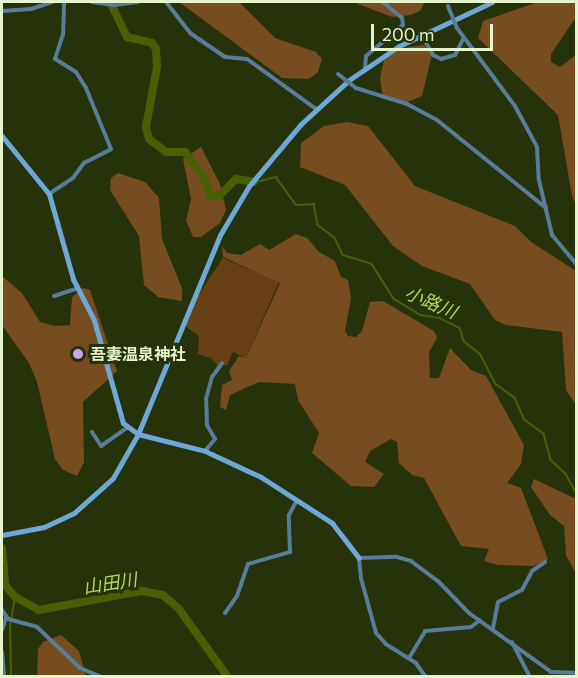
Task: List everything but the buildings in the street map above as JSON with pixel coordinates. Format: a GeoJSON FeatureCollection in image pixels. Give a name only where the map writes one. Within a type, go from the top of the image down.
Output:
{"type":"FeatureCollection","features":[{"type":"Feature","properties":{"kind":"street"},"geometry":{"type":"LineString","coordinates":[[2,11],[31,9],[53,2]]}},
{"type":"Feature","properties":{"kind":"street"},"geometry":{"type":"LineString","coordinates":[[49,194],[73,178],[84,163],[111,149],[87,88],[76,72],[55,59],[63,35],[62,2]]}},
{"type":"Feature","properties":{"kind":"street"},"geometry":{"type":"LineString","coordinates":[[92,2],[111,5],[138,2]]}},
{"type":"Feature","properties":{"kind":"street"},"geometry":{"type":"LineString","coordinates":[[166,2],[190,33],[225,57],[247,59],[316,109]]}},
{"type":"Feature","properties":{"kind":"street"},"geometry":{"type":"LineString","coordinates":[[365,68],[366,56],[404,25],[402,18],[384,2]]}},
{"type":"Feature","properties":{"kind":"street"},"geometry":{"type":"LineString","coordinates":[[2,535],[44,527],[74,513],[113,478],[138,434],[201,276],[249,186],[266,163],[316,109],[365,68],[420,33],[492,2]]}},
{"type":"Feature","properties":{"kind":"street"},"geometry":{"type":"LineString","coordinates":[[446,4],[463,39],[515,106],[537,147],[546,208],[557,245],[576,264]]}},
{"type":"Feature","properties":{"kind":"street"},"geometry":{"type":"LineString","coordinates":[[420,33],[433,55],[441,59],[455,55],[463,39]]}},
{"type":"Feature","properties":{"kind":"street"},"geometry":{"type":"LineString","coordinates":[[338,74],[356,88],[407,104],[437,120],[546,208]]}},
{"type":"Feature","properties":{"kind":"street"},"geometry":{"type":"LineString","coordinates":[[2,136],[40,178],[49,194],[78,288],[94,320],[117,407],[127,428],[138,434],[205,451],[245,468],[332,523],[359,558],[360,578],[376,633],[391,648],[409,658],[425,676]]}},
{"type":"Feature","properties":{"kind":"street"},"geometry":{"type":"LineString","coordinates":[[54,296],[78,288]]}},
{"type":"Feature","properties":{"kind":"street"},"geometry":{"type":"LineString","coordinates":[[205,451],[215,439],[207,425],[206,399],[212,376],[222,363]]}},
{"type":"Feature","properties":{"kind":"street"},"geometry":{"type":"LineString","coordinates":[[92,432],[101,446],[127,428]]}},
{"type":"Feature","properties":{"kind":"street"},"geometry":{"type":"LineString","coordinates":[[225,613],[237,597],[248,564],[290,552],[289,514],[297,500]]}},
{"type":"Feature","properties":{"kind":"street"},"geometry":{"type":"LineString","coordinates":[[359,558],[398,557],[411,561],[480,620],[551,672],[576,673]]}},
{"type":"Feature","properties":{"kind":"street"},"geometry":{"type":"LineString","coordinates":[[493,628],[498,602],[522,590],[532,571],[545,562]]}},
{"type":"Feature","properties":{"kind":"street"},"geometry":{"type":"LineString","coordinates":[[2,610],[9,620],[37,627],[80,668],[99,676]]}},
{"type":"Feature","properties":{"kind":"street"},"geometry":{"type":"LineString","coordinates":[[2,630],[9,620]]}},
{"type":"Feature","properties":{"kind":"street"},"geometry":{"type":"LineString","coordinates":[[409,658],[423,633],[471,627],[480,620]]}},
{"type":"Feature","properties":{"kind":"street"},"geometry":{"type":"LineString","coordinates":[[512,642],[529,676]]}},
{"type":"Feature","properties":{"kind":"street"},"geometry":{"type":"LineString","coordinates":[[2,652],[4,676]]}},
{"type":"Feature","properties":{"kind":"shaded area"},"geometry":{"type":"Polygon","coordinates":[[[179,2],[239,2],[275,38],[316,52],[322,59],[318,72],[309,79],[282,78],[179,2]]]}},
{"type":"Feature","properties":{"kind":"shaded area"},"geometry":{"type":"Polygon","coordinates":[[[353,2],[425,2],[420,11],[411,15],[392,17],[353,2]]]}},
{"type":"Feature","properties":{"kind":"shaded area"},"geometry":{"type":"Polygon","coordinates":[[[538,2],[576,2],[576,17],[551,54],[551,62],[560,67],[576,55],[576,205],[572,196],[558,115],[478,38],[483,21],[538,2]]]}},
{"type":"Feature","properties":{"kind":"shaded area"},"geometry":{"type":"Polygon","coordinates":[[[424,45],[432,54],[422,96],[403,104],[383,98],[380,78],[384,60],[402,48],[424,45]]]}},
{"type":"Feature","properties":{"kind":"shaded area"},"geometry":{"type":"Polygon","coordinates":[[[347,122],[368,126],[415,186],[515,226],[531,242],[576,271],[576,405],[566,390],[562,332],[506,325],[495,320],[470,284],[422,266],[393,246],[345,185],[300,167],[301,143],[324,126],[347,122]]]}},
{"type":"Feature","properties":{"kind":"shaded area"},"geometry":{"type":"Polygon","coordinates":[[[201,147],[220,184],[226,210],[220,223],[201,237],[193,237],[186,221],[191,199],[183,159],[201,147]]]}},
{"type":"Feature","properties":{"kind":"shaded area"},"geometry":{"type":"Polygon","coordinates":[[[118,173],[145,182],[159,198],[162,239],[182,288],[182,301],[158,297],[144,285],[139,236],[110,190],[111,178],[118,173]]]}},
{"type":"Feature","properties":{"kind":"shaded area"},"geometry":{"type":"Polygon","coordinates":[[[296,234],[307,238],[319,252],[335,261],[341,277],[348,280],[351,298],[345,331],[348,336],[356,337],[362,331],[370,302],[383,301],[434,331],[437,338],[429,352],[430,378],[439,378],[450,348],[471,370],[486,376],[524,445],[521,464],[507,483],[521,488],[548,559],[533,566],[498,565],[484,561],[489,549],[461,546],[424,478],[412,475],[399,463],[397,442],[391,439],[370,451],[365,462],[384,474],[374,487],[351,486],[312,453],[319,433],[298,400],[295,384],[259,382],[230,395],[226,410],[220,407],[222,385],[232,380],[229,371],[239,356],[246,358],[280,283],[223,257],[222,246],[227,253],[241,255],[260,244],[269,250],[296,234]]]}},
{"type":"Feature","properties":{"kind":"shaded area"},"geometry":{"type":"Polygon","coordinates":[[[223,258],[279,282],[246,358],[233,352],[227,365],[217,365],[211,358],[198,354],[199,336],[185,326],[193,303],[223,258]]]}},
{"type":"Feature","properties":{"kind":"shaded area"},"geometry":{"type":"Polygon","coordinates":[[[2,276],[22,293],[40,322],[55,326],[70,325],[72,297],[83,288],[90,290],[117,371],[83,402],[84,462],[77,476],[63,470],[55,459],[37,382],[29,363],[2,325],[2,276]]]}},
{"type":"Feature","properties":{"kind":"shaded area"},"geometry":{"type":"Polygon","coordinates":[[[534,479],[576,499],[576,574],[566,555],[564,526],[550,515],[531,487],[534,479]]]}},
{"type":"Feature","properties":{"kind":"shaded area"},"geometry":{"type":"Polygon","coordinates":[[[61,635],[79,651],[86,676],[37,676],[38,649],[43,642],[61,635]]]}},
{"type":"Feature","properties":{"kind":"waterway"},"geometry":{"type":"LineString","coordinates":[[110,2],[127,37],[152,43],[156,49],[157,67],[146,127],[149,139],[166,152],[185,152],[204,177],[210,196],[220,195],[236,179],[254,182]]}},
{"type":"Feature","properties":{"kind":"waterway","name":"小路川"},"geometry":{"type":"LineString","coordinates":[[256,182],[276,177],[296,205],[314,204],[318,225],[335,238],[343,255],[372,264],[394,299],[421,315],[440,318],[460,328],[464,341],[481,355],[496,384],[515,398],[525,420],[544,434],[551,460],[566,474],[576,492]]}},
{"type":"Feature","properties":{"kind":"waterway","name":"山田川"},"geometry":{"type":"LineString","coordinates":[[2,548],[5,585],[15,597],[39,610],[142,591],[163,595],[179,609],[227,676]]}},
{"type":"Feature","properties":{"kind":"waterway"},"geometry":{"type":"LineString","coordinates":[[11,676],[10,626],[15,597]]}},
{"type":"Feature","properties":{"kind":"place","name":"吾妻温泉神社"},"geometry":{"type":"Point","coordinates":[78,354]}}]}
